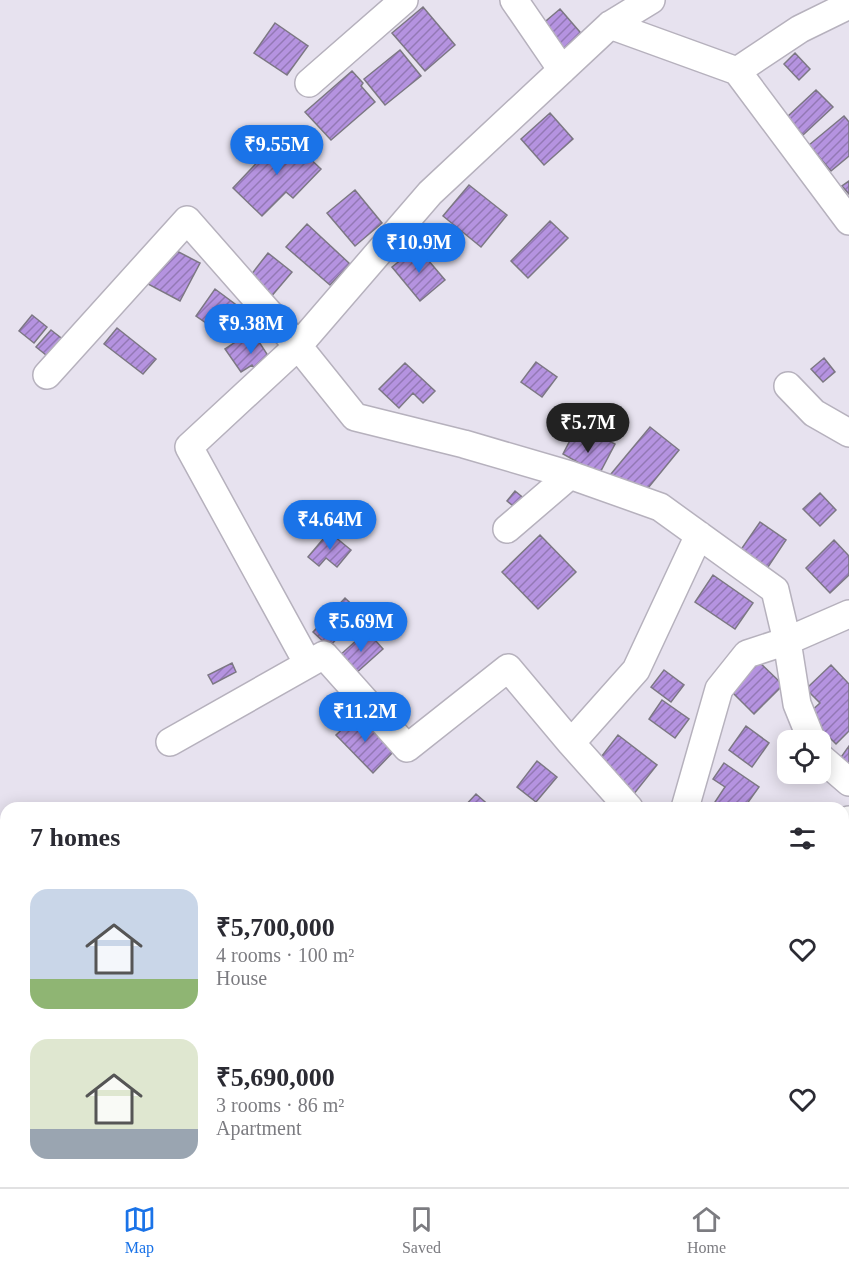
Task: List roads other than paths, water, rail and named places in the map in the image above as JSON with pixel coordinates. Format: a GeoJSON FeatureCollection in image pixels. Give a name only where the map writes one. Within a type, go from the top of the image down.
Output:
{"type":"FeatureCollection","features":[{"type":"Feature","properties":{"kind":"street"},"geometry":{"type":"LineString","coordinates":[[309,83],[404,0]]}},
{"type":"Feature","properties":{"kind":"street"},"geometry":{"type":"LineString","coordinates":[[514,0],[562,70]]}},
{"type":"Feature","properties":{"kind":"street"},"geometry":{"type":"LineString","coordinates":[[308,664],[189,447],[298,346],[430,193],[610,25],[651,0]]}},
{"type":"Feature","properties":{"kind":"street"},"geometry":{"type":"LineString","coordinates":[[736,71],[800,28],[849,5]]}},
{"type":"Feature","properties":{"kind":"street"},"geometry":{"type":"LineString","coordinates":[[610,25],[736,71],[849,221]]}},
{"type":"Feature","properties":{"kind":"street"},"geometry":{"type":"LineString","coordinates":[[47,375],[187,220],[298,346],[355,417],[464,444],[570,475],[660,507],[775,590],[787,640],[797,704],[808,730]]}},
{"type":"Feature","properties":{"kind":"street"},"geometry":{"type":"LineString","coordinates":[[788,386],[814,413],[849,433]]}},
{"type":"Feature","properties":{"kind":"street"},"geometry":{"type":"LineString","coordinates":[[507,529],[570,475]]}},
{"type":"Feature","properties":{"kind":"street"},"geometry":{"type":"LineString","coordinates":[[571,743],[636,670],[699,535]]}},
{"type":"Feature","properties":{"kind":"street"},"geometry":{"type":"LineString","coordinates":[[687,802],[719,689],[747,654],[849,614]]}},
{"type":"Feature","properties":{"kind":"street"},"geometry":{"type":"LineString","coordinates":[[170,742],[324,655],[407,748],[508,668],[623,802]]}},
{"type":"Feature","properties":{"kind":"street"},"geometry":{"type":"LineString","coordinates":[[831,766],[849,782]]}}]}
